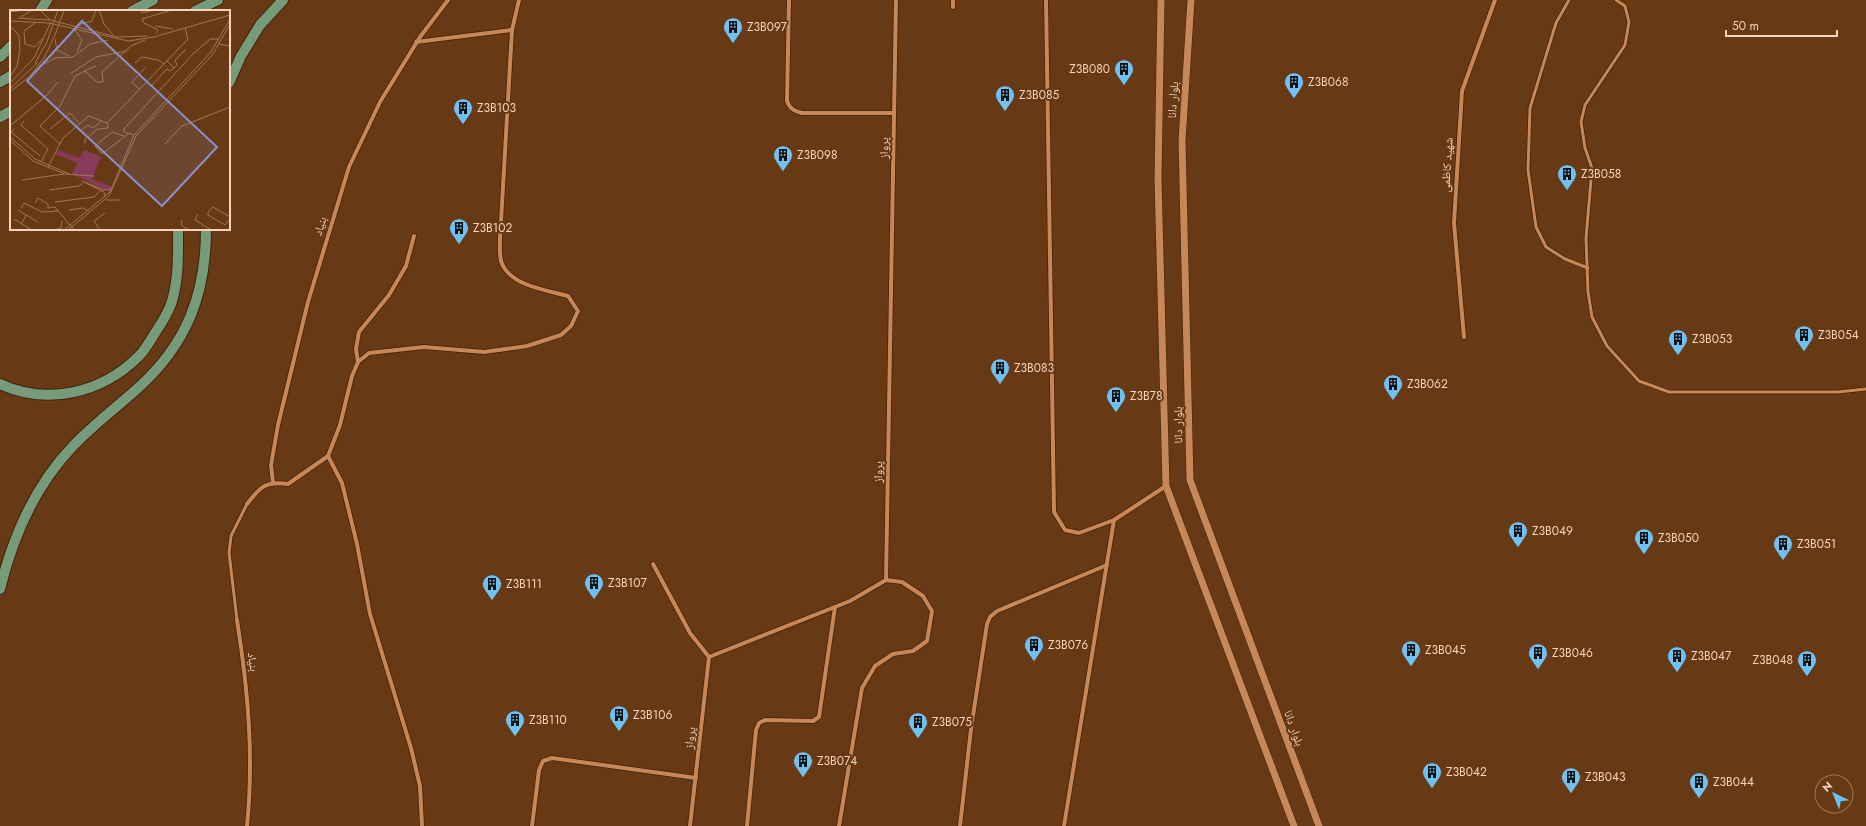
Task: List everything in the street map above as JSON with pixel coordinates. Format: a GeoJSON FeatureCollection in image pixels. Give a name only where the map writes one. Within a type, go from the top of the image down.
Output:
{"type":"FeatureCollection","features":[{"type":"Feature","properties":{"kind":"main road"},"geometry":{"type":"LineString","coordinates":[[41,10],[47,0]]}},
{"type":"Feature","properties":{"kind":"main road"},"geometry":{"type":"LineString","coordinates":[[134,10],[153,0]]}},
{"type":"Feature","properties":{"kind":"main road"},"geometry":{"type":"LineString","coordinates":[[197,10],[218,0]]}},
{"type":"Feature","properties":{"kind":"main road"},"geometry":{"type":"LineString","coordinates":[[230,81],[241,56],[260,25],[283,0]]}},
{"type":"Feature","properties":{"kind":"main road"},"geometry":{"type":"LineString","coordinates":[[0,57],[10,47]]}},
{"type":"Feature","properties":{"kind":"main road"},"geometry":{"type":"LineString","coordinates":[[0,82],[10,77]]}},
{"type":"Feature","properties":{"kind":"main road"},"geometry":{"type":"LineString","coordinates":[[0,384],[17,392],[55,396],[92,388],[115,375],[140,355],[157,330],[172,302],[177,273],[178,230]]}},
{"type":"Feature","properties":{"kind":"main road"},"geometry":{"type":"LineString","coordinates":[[0,589],[7,559],[30,507],[54,469],[80,440],[144,382],[166,359],[182,335],[196,304],[202,281],[206,252],[206,230]]}},
{"type":"Feature","properties":{"kind":"street","name":"بنیاد"},"geometry":{"type":"LineString","coordinates":[[273,482],[271,465],[278,425],[306,310],[349,167],[380,102],[416,42],[448,0]]}},
{"type":"Feature","properties":{"kind":"street"},"geometry":{"type":"LineString","coordinates":[[248,504],[259,489],[273,482],[288,484],[328,456],[340,426],[352,376],[358,362],[369,353],[424,347],[484,352],[527,346],[561,335],[571,326],[578,311],[568,296],[534,287],[513,278],[502,263],[500,238],[512,30],[519,0]]}},
{"type":"Feature","properties":{"kind":"street"},"geometry":{"type":"LineString","coordinates":[[789,0],[787,101],[789,107],[802,113],[894,113]]}},
{"type":"Feature","properties":{"kind":"street","name":"پرواز"},"geometry":{"type":"LineString","coordinates":[[886,580],[896,0]]}},
{"type":"Feature","properties":{"kind":"street"},"geometry":{"type":"LineString","coordinates":[[953,0],[953,7]]}},
{"type":"Feature","properties":{"kind":"street"},"geometry":{"type":"LineString","coordinates":[[1046,0],[1054,512],[1065,530],[1079,533],[1114,520],[1166,486]]}},
{"type":"Feature","properties":{"kind":"street","name":"بلوار دانا"},"geometry":{"type":"LineString","coordinates":[[1161,0],[1158,178],[1166,486],[1294,826]]}},
{"type":"Feature","properties":{"kind":"street","name":"بلوار دانا"},"geometry":{"type":"LineString","coordinates":[[1191,0],[1182,141],[1190,480],[1319,826]]}},
{"type":"Feature","properties":{"kind":"street","name":"شهید کاظمی"},"geometry":{"type":"LineString","coordinates":[[1464,337],[1454,223],[1462,91],[1494,0]]}},
{"type":"Feature","properties":{"kind":"street"},"geometry":{"type":"LineString","coordinates":[[416,42],[512,30]]}},
{"type":"Feature","properties":{"kind":"street"},"geometry":{"type":"LineString","coordinates":[[358,362],[356,349],[359,332],[389,295],[406,266],[414,236]]}},
{"type":"Feature","properties":{"kind":"street"},"geometry":{"type":"LineString","coordinates":[[328,456],[342,483],[358,544],[370,614],[411,748],[420,786],[422,826]]}},
{"type":"Feature","properties":{"kind":"street"},"geometry":{"type":"LineString","coordinates":[[1064,826],[1114,520]]}},
{"type":"Feature","properties":{"kind":"street"},"geometry":{"type":"LineString","coordinates":[[653,564],[690,634],[709,657],[850,601],[886,580],[902,582],[923,596],[932,611],[931,626],[927,641],[913,651],[893,654],[875,666],[862,688],[839,826]]}},
{"type":"Feature","properties":{"kind":"street"},"geometry":{"type":"LineString","coordinates":[[960,826],[971,729],[987,624],[990,617],[997,611],[1106,565]]}},
{"type":"Feature","properties":{"kind":"street"},"geometry":{"type":"LineString","coordinates":[[747,826],[756,730],[759,723],[765,720],[813,721],[819,717],[835,607]]}},
{"type":"Feature","properties":{"kind":"street","name":"بنیاد"},"geometry":{"type":"LineString","coordinates":[[237,620],[247,686],[251,749],[247,826]]}},
{"type":"Feature","properties":{"kind":"street","name":"پرواز"},"geometry":{"type":"LineString","coordinates":[[690,826],[709,657]]}},
{"type":"Feature","properties":{"kind":"street"},"geometry":{"type":"LineString","coordinates":[[532,826],[539,770],[543,761],[552,758],[696,778]]}},
{"type":"Feature","properties":{"kind":"lane"},"geometry":{"type":"LineString","coordinates":[[1569,0],[1556,23],[1530,108],[1528,170],[1536,228],[1546,247],[1565,259],[1588,268]]}},
{"type":"Feature","properties":{"kind":"lane"},"geometry":{"type":"LineString","coordinates":[[1616,0],[1625,6],[1629,22],[1625,44],[1585,105],[1581,122],[1585,148],[1592,168],[1586,238],[1588,292],[1592,317],[1607,346],[1640,381],[1669,392],[1838,392],[1866,389]]}},
{"type":"Feature","properties":{"kind":"lane","name":"بنیاد"},"geometry":{"type":"LineString","coordinates":[[237,620],[229,553],[231,536],[248,504]]}},
{"type":"Feature","properties":{"kind":"place","name":"Z3B097"},"geometry":{"type":"Point","coordinates":[733,44]}},
{"type":"Feature","properties":{"kind":"place","name":"Z3B080"},"geometry":{"type":"Point","coordinates":[1124,86]}},
{"type":"Feature","properties":{"kind":"place","name":"Z3B068"},"geometry":{"type":"Point","coordinates":[1294,99]}},
{"type":"Feature","properties":{"kind":"place","name":"Z3B085"},"geometry":{"type":"Point","coordinates":[1005,112]}},
{"type":"Feature","properties":{"kind":"place","name":"Z3B103"},"geometry":{"type":"Point","coordinates":[463,125]}},
{"type":"Feature","properties":{"kind":"place","name":"Z3B098"},"geometry":{"type":"Point","coordinates":[783,172]}},
{"type":"Feature","properties":{"kind":"place","name":"Z3B058"},"geometry":{"type":"Point","coordinates":[1567,191]}},
{"type":"Feature","properties":{"kind":"place","name":"Z3B102"},"geometry":{"type":"Point","coordinates":[459,245]}},
{"type":"Feature","properties":{"kind":"place","name":"Z3B054"},"geometry":{"type":"Point","coordinates":[1804,352]}},
{"type":"Feature","properties":{"kind":"place","name":"Z3B053"},"geometry":{"type":"Point","coordinates":[1678,356]}},
{"type":"Feature","properties":{"kind":"place","name":"Z3B083"},"geometry":{"type":"Point","coordinates":[1000,385]}},
{"type":"Feature","properties":{"kind":"place","name":"Z3B062"},"geometry":{"type":"Point","coordinates":[1393,401]}},
{"type":"Feature","properties":{"kind":"place","name":"Z3B78"},"geometry":{"type":"Point","coordinates":[1116,413]}},
{"type":"Feature","properties":{"kind":"place","name":"Z3B049"},"geometry":{"type":"Point","coordinates":[1518,548]}},
{"type":"Feature","properties":{"kind":"place","name":"Z3B050"},"geometry":{"type":"Point","coordinates":[1644,555]}},
{"type":"Feature","properties":{"kind":"place","name":"Z3B051"},"geometry":{"type":"Point","coordinates":[1783,561]}},
{"type":"Feature","properties":{"kind":"place","name":"Z3B107"},"geometry":{"type":"Point","coordinates":[594,600]}},
{"type":"Feature","properties":{"kind":"place","name":"Z3B111"},"geometry":{"type":"Point","coordinates":[492,601]}},
{"type":"Feature","properties":{"kind":"place","name":"Z3B076"},"geometry":{"type":"Point","coordinates":[1034,662]}},
{"type":"Feature","properties":{"kind":"place","name":"Z3B045"},"geometry":{"type":"Point","coordinates":[1411,667]}},
{"type":"Feature","properties":{"kind":"place","name":"Z3B046"},"geometry":{"type":"Point","coordinates":[1538,670]}},
{"type":"Feature","properties":{"kind":"place","name":"Z3B047"},"geometry":{"type":"Point","coordinates":[1677,673]}},
{"type":"Feature","properties":{"kind":"place","name":"Z3B048"},"geometry":{"type":"Point","coordinates":[1807,677]}},
{"type":"Feature","properties":{"kind":"place","name":"Z3B106"},"geometry":{"type":"Point","coordinates":[619,732]}},
{"type":"Feature","properties":{"kind":"place","name":"Z3B110"},"geometry":{"type":"Point","coordinates":[515,737]}},
{"type":"Feature","properties":{"kind":"place","name":"Z3B075"},"geometry":{"type":"Point","coordinates":[918,739]}},
{"type":"Feature","properties":{"kind":"place","name":"Z3B074"},"geometry":{"type":"Point","coordinates":[803,778]}},
{"type":"Feature","properties":{"kind":"place","name":"Z3B042"},"geometry":{"type":"Point","coordinates":[1432,789]}},
{"type":"Feature","properties":{"kind":"place","name":"Z3B043"},"geometry":{"type":"Point","coordinates":[1571,794]}},
{"type":"Feature","properties":{"kind":"place","name":"Z3B044"},"geometry":{"type":"Point","coordinates":[1699,799]}}]}
